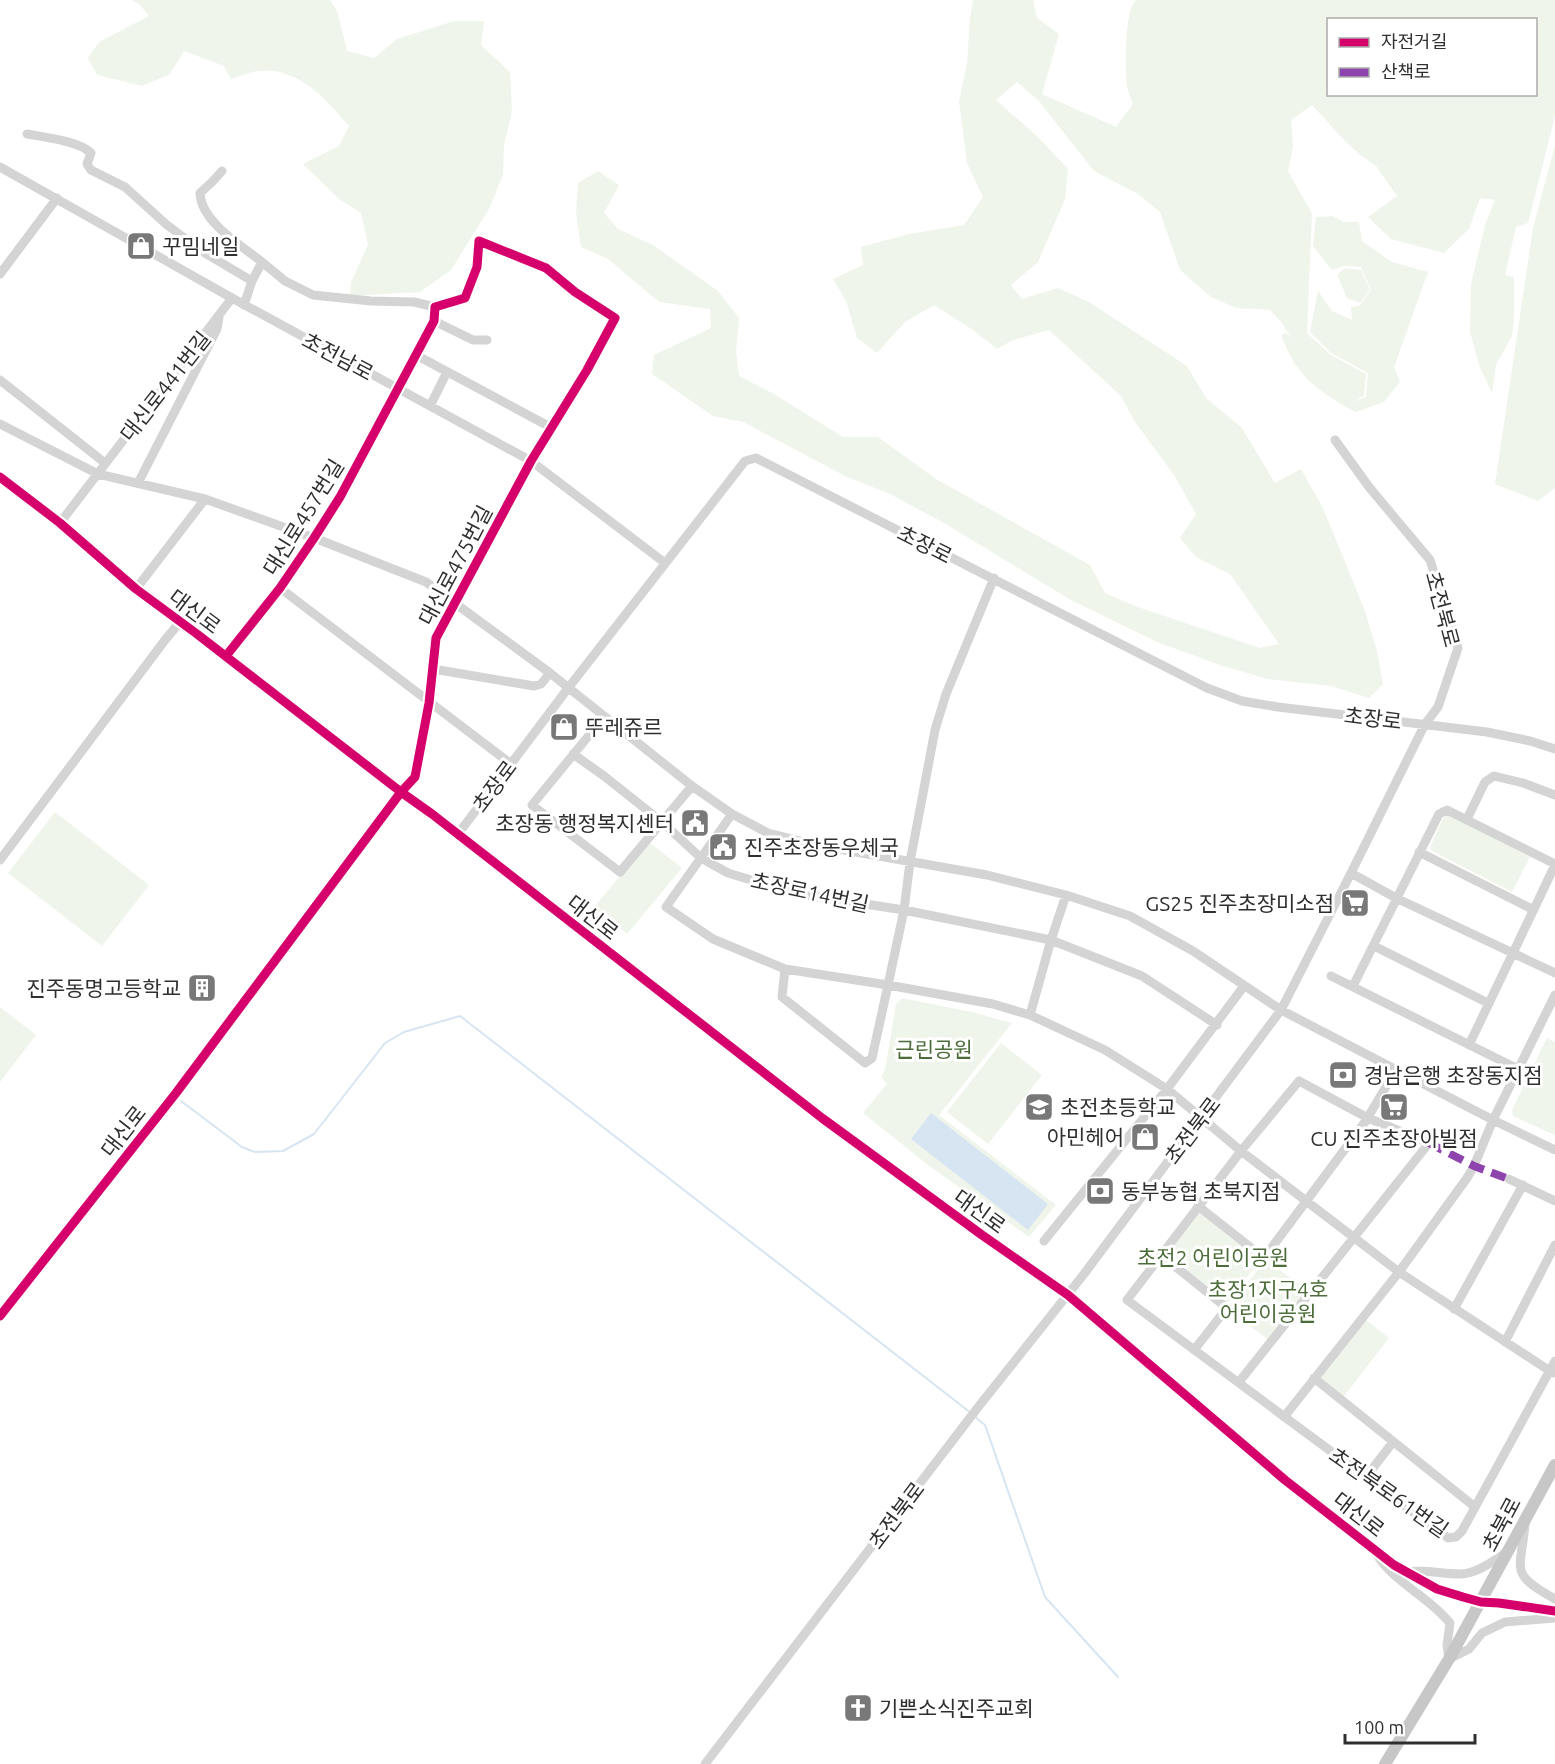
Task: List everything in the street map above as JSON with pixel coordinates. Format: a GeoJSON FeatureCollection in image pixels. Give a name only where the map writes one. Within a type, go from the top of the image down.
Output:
{"type":"FeatureCollection","features":[{"type":"Feature","properties":{"kind":"main road","name":"초북로"},"geometry":{"type":"LineString","coordinates":[[1385,1764],[1449,1659],[1555,1465]]}},
{"type":"Feature","properties":{"kind":"street"},"geometry":{"type":"LineString","coordinates":[[27,134],[73,143],[85,148],[91,153],[87,164],[91,170],[125,187],[180,236],[252,281]]}},
{"type":"Feature","properties":{"kind":"street","name":"초전남로"},"geometry":{"type":"LineString","coordinates":[[0,167],[244,305],[531,461],[665,563]]}},
{"type":"Feature","properties":{"kind":"street"},"geometry":{"type":"LineString","coordinates":[[222,171],[200,193],[206,214],[217,226],[285,281],[313,295],[371,301],[414,302],[435,307],[434,321],[473,340],[487,340]]}},
{"type":"Feature","properties":{"kind":"street"},"geometry":{"type":"LineString","coordinates":[[0,274],[57,198]]}},
{"type":"Feature","properties":{"kind":"street","name":"대신로475번길"},"geometry":{"type":"LineString","coordinates":[[401,792],[415,777],[429,703],[436,638],[531,461],[587,370],[615,318],[575,292],[546,268],[479,241],[477,267],[465,298],[435,307]]}},
{"type":"Feature","properties":{"kind":"street"},"geometry":{"type":"LineString","coordinates":[[244,305],[252,281],[262,262]]}},
{"type":"Feature","properties":{"kind":"street","name":"대신로441번길"},"geometry":{"type":"LineString","coordinates":[[60,523],[232,298]]}},
{"type":"Feature","properties":{"kind":"street"},"geometry":{"type":"LineString","coordinates":[[138,483],[217,329],[219,314]]}},
{"type":"Feature","properties":{"kind":"street","name":"대신로457번길"},"geometry":{"type":"LineString","coordinates":[[226,656],[280,588],[340,497],[434,321]]}},
{"type":"Feature","properties":{"kind":"street"},"geometry":{"type":"LineString","coordinates":[[416,355],[552,428]]}},
{"type":"Feature","properties":{"kind":"street"},"geometry":{"type":"LineString","coordinates":[[429,406],[447,372]]}},
{"type":"Feature","properties":{"kind":"street"},"geometry":{"type":"LineString","coordinates":[[0,380],[105,463]]}},
{"type":"Feature","properties":{"kind":"street"},"geometry":{"type":"LineString","coordinates":[[0,424],[98,474],[205,499],[314,538],[426,582],[569,687],[692,786],[732,814],[768,833],[816,845],[987,875],[1066,895],[1130,916],[1193,951],[1281,1010],[1555,1150]]}},
{"type":"Feature","properties":{"kind":"street","name":"초전북로"},"geometry":{"type":"LineString","coordinates":[[705,1764],[1068,1295],[1281,1010],[1352,873],[1425,724],[1438,707],[1458,648],[1430,560],[1369,487],[1335,440]]}},
{"type":"Feature","properties":{"kind":"street","name":"초장로"},"geometry":{"type":"LineString","coordinates":[[458,834],[745,461],[756,458],[1207,688],[1242,700],[1278,707],[1487,732],[1555,749]]}},
{"type":"Feature","properties":{"kind":"street","name":"대신로"},"geometry":{"type":"LineString","coordinates":[[0,477],[60,523],[136,589],[458,834],[822,1118],[1068,1295],[1285,1480],[1394,1565],[1437,1589],[1481,1602],[1555,1611]]}},
{"type":"Feature","properties":{"kind":"street"},"geometry":{"type":"LineString","coordinates":[[136,589],[205,499]]}},
{"type":"Feature","properties":{"kind":"street"},"geometry":{"type":"LineString","coordinates":[[786,969],[782,997],[865,1063],[872,1058],[904,910],[910,862],[935,730],[946,694],[994,578]]}},
{"type":"Feature","properties":{"kind":"street"},"geometry":{"type":"LineString","coordinates":[[280,588],[511,764]]}},
{"type":"Feature","properties":{"kind":"street","name":"대신로"},"geometry":{"type":"LineString","coordinates":[[0,860],[180,622]]}},
{"type":"Feature","properties":{"kind":"street"},"geometry":{"type":"LineString","coordinates":[[433,669],[534,686],[541,684],[550,673]]}},
{"type":"Feature","properties":{"kind":"street"},"geometry":{"type":"LineString","coordinates":[[604,717],[532,805],[620,872],[692,786]]}},
{"type":"Feature","properties":{"kind":"street"},"geometry":{"type":"LineString","coordinates":[[573,754],[662,822]]}},
{"type":"Feature","properties":{"kind":"street"},"geometry":{"type":"LineString","coordinates":[[1467,819],[1485,782],[1494,776],[1523,783],[1555,795]]}},
{"type":"Feature","properties":{"kind":"street","name":"대신로"},"geometry":{"type":"LineString","coordinates":[[0,1316],[176,1093],[401,792]]}},
{"type":"Feature","properties":{"kind":"street"},"geometry":{"type":"LineString","coordinates":[[1353,986],[1439,813],[1447,810],[1467,819],[1555,864],[1469,1044]]}},
{"type":"Feature","properties":{"kind":"street"},"geometry":{"type":"LineString","coordinates":[[732,814],[666,907],[713,939],[786,969],[993,1004],[1030,1015],[1105,1050],[1167,1089],[1241,1151],[1399,1272],[1552,1372]]}},
{"type":"Feature","properties":{"kind":"street","name":"초장로14번길"},"geometry":{"type":"LineString","coordinates":[[662,822],[701,858],[728,873],[794,892],[904,910],[1051,940],[1142,976],[1216,1025]]}},
{"type":"Feature","properties":{"kind":"street"},"geometry":{"type":"LineString","coordinates":[[1419,852],[1534,910]]}},
{"type":"Feature","properties":{"kind":"street"},"geometry":{"type":"LineString","coordinates":[[1352,873],[1396,898],[1555,973]]}},
{"type":"Feature","properties":{"kind":"street"},"geometry":{"type":"LineString","coordinates":[[1030,1015],[1066,895]]}},
{"type":"Feature","properties":{"kind":"street"},"geometry":{"type":"LineString","coordinates":[[1374,946],[1488,1003]]}},
{"type":"Feature","properties":{"kind":"street"},"geometry":{"type":"LineString","coordinates":[[1331,976],[1518,1069]]}},
{"type":"Feature","properties":{"kind":"street"},"geometry":{"type":"LineString","coordinates":[[1044,1241],[1167,1089],[1244,986]]}},
{"type":"Feature","properties":{"kind":"street"},"geometry":{"type":"LineString","coordinates":[[1284,1417],[1399,1272],[1470,1172],[1555,995]]}},
{"type":"Feature","properties":{"kind":"street"},"geometry":{"type":"LineString","coordinates":[[1198,1206],[1263,1258],[1368,1118],[1396,1070]]}},
{"type":"Feature","properties":{"kind":"street","name":"초전북로61번길"},"geometry":{"type":"LineString","coordinates":[[1239,1382],[1429,1143],[1368,1118],[1299,1081],[1241,1151],[1127,1300],[1448,1538],[1456,1537],[1462,1531],[1552,1372],[1555,1360]]}},
{"type":"Feature","properties":{"kind":"street"},"geometry":{"type":"LineString","coordinates":[[1509,1179],[1555,1201]]}},
{"type":"Feature","properties":{"kind":"street"},"geometry":{"type":"LineString","coordinates":[[1454,1309],[1523,1185]]}},
{"type":"Feature","properties":{"kind":"street"},"geometry":{"type":"LineString","coordinates":[[1505,1342],[1555,1245]]}},
{"type":"Feature","properties":{"kind":"street"},"geometry":{"type":"LineString","coordinates":[[1161,1255],[1227,1308],[1194,1350]]}},
{"type":"Feature","properties":{"kind":"street"},"geometry":{"type":"LineString","coordinates":[[1314,1378],[1475,1507]]}},
{"type":"Feature","properties":{"kind":"street"},"geometry":{"type":"LineString","coordinates":[[1366,1478],[1393,1442]]}},
{"type":"Feature","properties":{"kind":"street"},"geometry":{"type":"LineString","coordinates":[[1526,1520],[1519,1564],[1521,1571],[1527,1582],[1555,1599]]}},
{"type":"Feature","properties":{"kind":"street"},"geometry":{"type":"LineString","coordinates":[[1372,1548],[1386,1569],[1440,1610],[1450,1623],[1447,1645],[1449,1659],[1469,1648],[1482,1633],[1505,1622],[1555,1618]]}},
{"type":"Feature","properties":{"kind":"street"},"geometry":{"type":"LineString","coordinates":[[1407,1572],[1424,1570],[1461,1574],[1479,1569],[1509,1550]]}},
{"type":"Feature","properties":{"kind":"green space"},"geometry":{"type":"Polygon","coordinates":[[[132,0],[330,0],[337,11],[347,51],[374,58],[397,39],[454,21],[484,21],[481,45],[510,72],[512,111],[504,145],[503,175],[489,209],[451,270],[420,292],[350,296],[351,282],[368,245],[361,213],[339,199],[303,164],[339,146],[349,126],[331,105],[310,86],[298,79],[272,71],[255,72],[231,79],[224,66],[184,51],[170,74],[142,86],[97,75],[88,58],[99,42],[149,16],[140,5],[132,0]]]}},
{"type":"Feature","properties":{"kind":"green space"},"geometry":{"type":"Polygon","coordinates":[[[973,0],[1033,0],[1037,18],[1059,34],[1042,94],[1116,127],[1133,104],[1127,86],[1126,54],[1129,16],[1136,0],[1555,0],[1555,116],[1528,223],[1516,227],[1505,275],[1514,277],[1514,321],[1512,336],[1496,365],[1492,393],[1480,368],[1470,332],[1471,284],[1485,225],[1495,200],[1480,198],[1469,229],[1444,253],[1391,239],[1368,217],[1397,196],[1376,166],[1343,139],[1312,105],[1291,120],[1293,147],[1288,171],[1312,214],[1307,333],[1331,355],[1366,374],[1364,396],[1354,402],[1366,397],[1368,373],[1331,353],[1310,332],[1318,291],[1332,311],[1352,320],[1351,307],[1359,306],[1371,290],[1361,267],[1344,266],[1332,270],[1313,246],[1316,217],[1333,216],[1344,222],[1359,222],[1362,241],[1392,262],[1428,272],[1394,367],[1400,382],[1384,402],[1356,412],[1320,390],[1301,372],[1293,361],[1281,335],[1286,333],[1291,339],[1282,323],[1270,310],[1236,308],[1211,297],[1180,270],[1160,212],[1138,194],[1094,171],[1038,100],[1017,82],[996,100],[1038,137],[1068,169],[1065,199],[1038,262],[1011,285],[1022,299],[1058,288],[1089,302],[1187,366],[1206,398],[1242,428],[1275,483],[1301,469],[1323,508],[1365,611],[1377,651],[1383,684],[1369,698],[1331,686],[1268,679],[1223,666],[1157,642],[1069,599],[944,523],[890,494],[847,477],[743,422],[713,416],[652,374],[654,355],[711,328],[710,309],[659,302],[608,259],[581,247],[576,212],[578,183],[598,171],[619,185],[604,213],[618,229],[653,245],[718,291],[739,318],[736,352],[739,376],[774,394],[843,437],[878,437],[936,479],[1090,565],[1105,593],[1135,606],[1260,648],[1279,644],[1230,574],[1196,557],[1180,538],[1196,514],[1174,475],[1135,422],[1121,396],[1049,330],[1013,340],[997,349],[973,330],[934,305],[905,322],[877,353],[857,338],[846,301],[833,279],[863,265],[861,247],[909,234],[964,225],[983,197],[967,163],[959,101],[967,63],[973,0]]]}},
{"type":"Feature","properties":{"kind":"green space"},"geometry":{"type":"Polygon","coordinates":[[[1555,145],[1555,488],[1538,501],[1495,484],[1533,228],[1555,145]]]}},
{"type":"Feature","properties":{"kind":"green space"},"geometry":{"type":"Polygon","coordinates":[[[1345,268],[1361,270],[1370,290],[1360,303],[1347,298],[1337,275],[1345,268]]]}},
{"type":"Feature","properties":{"kind":"green space"},"geometry":{"type":"Polygon","coordinates":[[[55,812],[149,885],[102,946],[8,873],[55,812]]]}},
{"type":"Feature","properties":{"kind":"green space"},"geometry":{"type":"Polygon","coordinates":[[[1448,815],[1530,857],[1512,892],[1432,851],[1430,847],[1443,818],[1448,815]]]}},
{"type":"Feature","properties":{"kind":"green space"},"geometry":{"type":"Polygon","coordinates":[[[649,842],[682,868],[627,934],[594,907],[649,842]]]}},
{"type":"Feature","properties":{"kind":"green space","name":"근린공원"},"geometry":{"type":"Polygon","coordinates":[[[902,998],[972,1012],[1012,1023],[939,1115],[1056,1205],[1029,1237],[928,1165],[863,1113],[887,1084],[881,1077],[885,1070],[896,1004],[902,998]]]}},
{"type":"Feature","properties":{"kind":"green space"},"geometry":{"type":"Polygon","coordinates":[[[0,1007],[36,1035],[0,1082],[0,1007]]]}},
{"type":"Feature","properties":{"kind":"green space"},"geometry":{"type":"Polygon","coordinates":[[[1547,1038],[1555,1042],[1555,1135],[1513,1116],[1512,1110],[1547,1038]]]}},
{"type":"Feature","properties":{"kind":"green space"},"geometry":{"type":"Polygon","coordinates":[[[1001,1043],[1042,1075],[988,1144],[947,1112],[1001,1043]]]}},
{"type":"Feature","properties":{"kind":"green space","name":"초전2 어린이공원"},"geometry":{"type":"Polygon","coordinates":[[[1199,1213],[1260,1260],[1228,1302],[1167,1254],[1199,1213]]]}},
{"type":"Feature","properties":{"kind":"green space","name":"초장1지구4호 어린이공원"},"geometry":{"type":"Polygon","coordinates":[[[1266,1260],[1310,1292],[1271,1342],[1227,1308],[1266,1260]]]}},
{"type":"Feature","properties":{"kind":"green space"},"geometry":{"type":"Polygon","coordinates":[[[1362,1317],[1389,1338],[1342,1399],[1316,1378],[1362,1317]]]}},
{"type":"Feature","properties":{"kind":"water"},"geometry":{"type":"Polygon","coordinates":[[[931,1113],[1048,1204],[1028,1230],[911,1139],[931,1113]]]}},
{"type":"Feature","properties":{"kind":"waterway"},"geometry":{"type":"LineString","coordinates":[[181,1101],[242,1147],[255,1152],[283,1151],[314,1134],[385,1043],[404,1032],[460,1016],[971,1413]]}},
{"type":"Feature","properties":{"kind":"waterway"},"geometry":{"type":"LineString","coordinates":[[975,1417],[985,1425],[1045,1597],[1118,1677]]}},
{"type":"Feature","properties":{"kind":"marked path"},"geometry":{"type":"LineString","coordinates":[[1429,1143],[1474,1166],[1509,1179]]}},
{"type":"Feature","properties":{"kind":"cycle path"},"geometry":{"type":"LineString","coordinates":[[0,1316],[176,1093],[401,792],[415,777],[429,703],[436,638],[531,461],[587,370],[615,318],[575,292],[546,268],[479,241],[477,267],[465,298],[435,307],[434,321],[340,497],[280,588],[226,656]]}},
{"type":"Feature","properties":{"kind":"cycle path"},"geometry":{"type":"LineString","coordinates":[[0,477],[60,523],[136,589],[432,814],[822,1118],[1068,1295],[1285,1480],[1394,1565],[1437,1589],[1463,1597],[1481,1602],[1555,1611]]}},
{"type":"Feature","properties":{"kind":"place","name":"꾸밈네일"},"geometry":{"type":"Point","coordinates":[141,246]}},
{"type":"Feature","properties":{"kind":"place","name":"뚜레쥬르"},"geometry":{"type":"Point","coordinates":[564,727]}},
{"type":"Feature","properties":{"kind":"place","name":"초장동 행정복지센터"},"geometry":{"type":"Point","coordinates":[695,823]}},
{"type":"Feature","properties":{"kind":"place","name":"진주초장동우체국"},"geometry":{"type":"Point","coordinates":[723,847]}},
{"type":"Feature","properties":{"kind":"place","name":"GS25 진주초장미소점"},"geometry":{"type":"Point","coordinates":[1355,903]}},
{"type":"Feature","properties":{"kind":"place","name":"진주동명고등학교"},"geometry":{"type":"Point","coordinates":[202,988]}},
{"type":"Feature","properties":{"kind":"place","name":"경남은행 초장동지점"},"geometry":{"type":"Point","coordinates":[1343,1075]}},
{"type":"Feature","properties":{"kind":"place","name":"초전초등학교"},"geometry":{"type":"Point","coordinates":[1039,1107]}},
{"type":"Feature","properties":{"kind":"place","name":"CU 진주초장아빌점"},"geometry":{"type":"Point","coordinates":[1394,1107]}},
{"type":"Feature","properties":{"kind":"place","name":"아민헤어"},"geometry":{"type":"Point","coordinates":[1145,1137]}},
{"type":"Feature","properties":{"kind":"place","name":"동부농협 초북지점"},"geometry":{"type":"Point","coordinates":[1100,1191]}},
{"type":"Feature","properties":{"kind":"place","name":"기쁜소식진주교회"},"geometry":{"type":"Point","coordinates":[858,1708]}}]}
